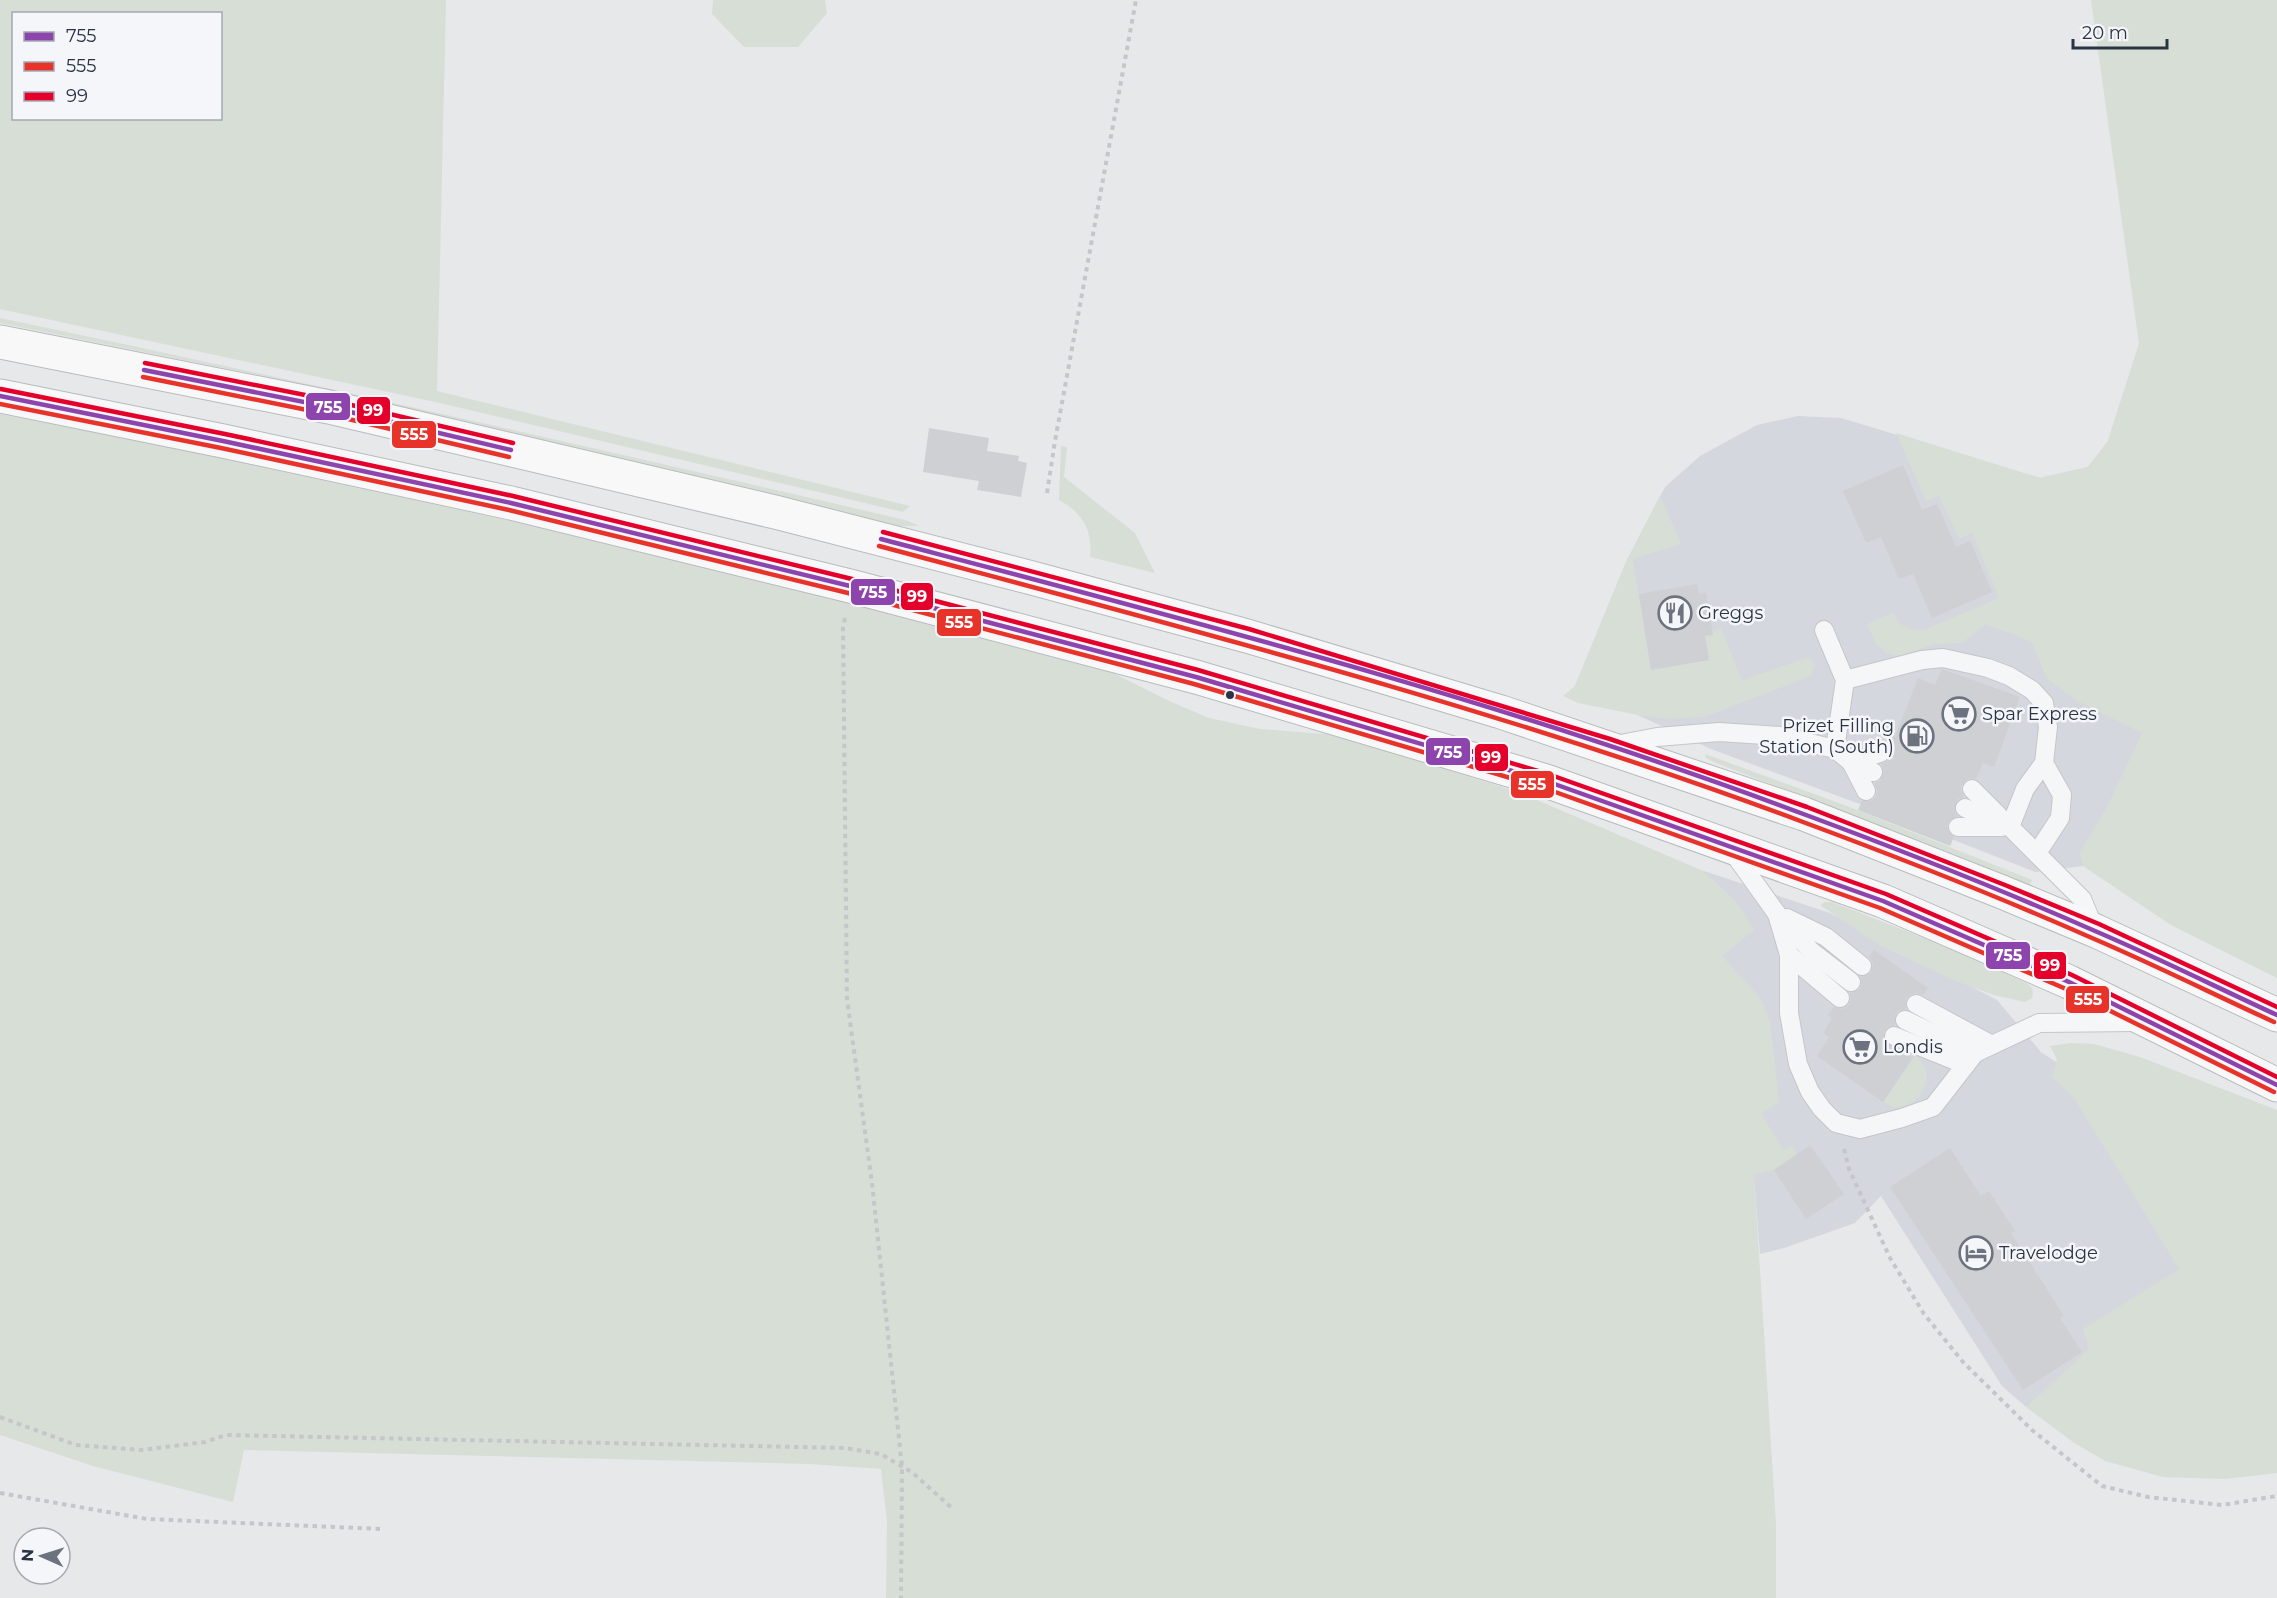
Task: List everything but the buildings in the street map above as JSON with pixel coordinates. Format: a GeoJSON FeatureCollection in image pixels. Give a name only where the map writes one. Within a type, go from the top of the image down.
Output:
{"type":"FeatureCollection","features":[{"type":"Feature","properties":{"kind":"highway"},"geometry":{"type":"LineString","coordinates":[[0,342],[329,407],[775,512],[1247,636],[1608,746],[1804,814],[2096,931],[2277,1016]]}},
{"type":"Feature","properties":{"kind":"highway"},"geometry":{"type":"LineString","coordinates":[[0,396],[234,443],[511,503],[862,589],[1196,678],[1546,781],[1883,901],[2069,982],[2277,1085]]}},
{"type":"Feature","properties":{"kind":"lane"},"geometry":{"type":"LineString","coordinates":[[1824,630],[1845,680],[1835,749]]}},
{"type":"Feature","properties":{"kind":"lane"},"geometry":{"type":"LineString","coordinates":[[1845,680],[1922,660],[1943,658],[1963,661],[2009,676],[2032,690],[2044,703],[2048,727],[2044,763],[2025,789],[2010,827]]}},
{"type":"Feature","properties":{"kind":"lane"},"geometry":{"type":"LineString","coordinates":[[1608,746],[1657,736],[1719,732],[1780,736],[1835,749],[1851,762],[1873,772]]}},
{"type":"Feature","properties":{"kind":"lane"},"geometry":{"type":"LineString","coordinates":[[1851,762],[1880,753]]}},
{"type":"Feature","properties":{"kind":"lane"},"geometry":{"type":"LineString","coordinates":[[1851,762],[1866,791]]}},
{"type":"Feature","properties":{"kind":"lane"},"geometry":{"type":"LineString","coordinates":[[2037,853],[2061,818],[2062,795],[2044,763]]}},
{"type":"Feature","properties":{"kind":"lane"},"geometry":{"type":"LineString","coordinates":[[1972,789],[2082,899],[2096,931]]}},
{"type":"Feature","properties":{"kind":"lane"},"geometry":{"type":"LineString","coordinates":[[1965,808],[2010,827]]}},
{"type":"Feature","properties":{"kind":"lane"},"geometry":{"type":"LineString","coordinates":[[1958,827],[2010,827]]}},
{"type":"Feature","properties":{"kind":"lane"},"geometry":{"type":"LineString","coordinates":[[1727,844],[1777,914],[1812,952],[1851,982]]}},
{"type":"Feature","properties":{"kind":"lane"},"geometry":{"type":"LineString","coordinates":[[1777,914],[1789,955],[1789,1013],[1798,1064],[1810,1092],[1836,1123],[1860,1129],[1933,1107],[1971,1059],[1992,1045],[2039,1023],[2152,1022]]}},
{"type":"Feature","properties":{"kind":"lane"},"geometry":{"type":"LineString","coordinates":[[1777,914],[1826,937],[1862,966]]}},
{"type":"Feature","properties":{"kind":"lane"},"geometry":{"type":"LineString","coordinates":[[1789,955],[1840,998]]}},
{"type":"Feature","properties":{"kind":"lane"},"geometry":{"type":"LineString","coordinates":[[1916,1004],[1992,1045]]}},
{"type":"Feature","properties":{"kind":"lane"},"geometry":{"type":"LineString","coordinates":[[1905,1020],[1971,1059]]}},
{"type":"Feature","properties":{"kind":"lane"},"geometry":{"type":"LineString","coordinates":[[1893,1036],[1971,1059]]}},
{"type":"Feature","properties":{"kind":"path"},"geometry":{"type":"LineString","coordinates":[[1047,493],[1136,0]]}},
{"type":"Feature","properties":{"kind":"path"},"geometry":{"type":"LineString","coordinates":[[846,611],[843,628],[847,999],[872,1183],[902,1467],[901,1598]]}},
{"type":"Feature","properties":{"kind":"path"},"geometry":{"type":"LineString","coordinates":[[1836,1123],[1854,1179],[1890,1258],[1924,1314],[1964,1362],[2032,1430],[2102,1486],[2148,1497],[2222,1504],[2277,1496]]}},
{"type":"Feature","properties":{"kind":"path"},"geometry":{"type":"LineString","coordinates":[[0,1417],[75,1445],[142,1450],[205,1442],[226,1435],[833,1447],[881,1454],[913,1473],[954,1510]]}},
{"type":"Feature","properties":{"kind":"path"},"geometry":{"type":"LineString","coordinates":[[0,1493],[147,1520],[382,1529]]}},
{"type":"Feature","properties":{"kind":"shaded area"},"geometry":{"type":"Polygon","coordinates":[[[0,0],[446,0],[437,391],[910,506],[903,512],[440,403],[0,309],[0,0]]]}},
{"type":"Feature","properties":{"kind":"shaded area"},"geometry":{"type":"Polygon","coordinates":[[[713,0],[825,0],[827,13],[798,47],[744,47],[712,14],[713,0]]]}},
{"type":"Feature","properties":{"kind":"shaded area"},"geometry":{"type":"Polygon","coordinates":[[[2091,0],[2277,0],[2277,978],[2171,925],[2083,866],[2080,853],[2108,805],[2142,733],[2077,701],[2047,679],[2032,643],[2016,635],[1985,625],[1962,643],[1934,644],[1899,656],[1886,653],[1876,644],[1867,624],[1893,613],[1899,623],[1910,629],[1924,630],[1999,598],[1972,533],[1959,539],[1939,496],[1926,501],[1896,433],[2040,478],[2088,467],[2108,441],[2139,344],[2091,0]]]}},
{"type":"Feature","properties":{"kind":"shaded area"},"geometry":{"type":"Polygon","coordinates":[[[0,318],[227,366],[566,442],[905,520],[919,526],[899,526],[279,379],[0,323],[0,318]]]}},
{"type":"Feature","properties":{"kind":"shaded area"},"geometry":{"type":"Polygon","coordinates":[[[2139,344],[2269,616],[2083,866],[2035,872],[1711,749],[1575,686],[1626,562],[1660,496],[1666,486],[1700,456],[1757,425],[1798,416],[1841,418],[2040,478],[2088,467],[2108,441],[2139,344]]]}},
{"type":"Feature","properties":{"kind":"shaded area"},"geometry":{"type":"Polygon","coordinates":[[[0,414],[169,447],[594,539],[893,613],[1109,671],[1209,718],[1260,729],[1336,735],[1518,792],[1701,870],[1737,904],[1754,930],[1722,956],[1760,997],[1770,1021],[1779,1102],[1761,1114],[1784,1150],[1792,1146],[1797,1154],[1774,1170],[1754,1175],[1776,1525],[1776,1598],[886,1598],[887,1522],[881,1469],[810,1464],[244,1450],[233,1502],[93,1466],[0,1435],[0,414]]]}},
{"type":"Feature","properties":{"kind":"shaded area"},"geometry":{"type":"Polygon","coordinates":[[[1061,446],[1067,447],[1064,477],[1135,533],[1155,573],[1090,557],[1088,530],[1080,516],[1059,500],[1061,446]]]}},
{"type":"Feature","properties":{"kind":"shaded area"},"geometry":{"type":"Polygon","coordinates":[[[1660,496],[1681,544],[1633,559],[1651,669],[1709,660],[1705,636],[1712,635],[1712,631],[1721,628],[1742,680],[1806,658],[1815,665],[1811,676],[1704,717],[1667,719],[1638,715],[1578,703],[1563,696],[1575,686],[1626,562],[1660,496]]]}},
{"type":"Feature","properties":{"kind":"shaded area"},"geometry":{"type":"Polygon","coordinates":[[[1705,754],[1847,806],[2032,880],[2030,885],[1716,763],[1706,758],[1705,754]]]}},
{"type":"Feature","properties":{"kind":"shaded area"},"geometry":{"type":"Polygon","coordinates":[[[1701,870],[1830,913],[1997,1000],[2041,1052],[2113,1100],[2207,1272],[2026,1407],[2002,1386],[1881,1196],[1855,1223],[1760,1254],[1748,1098],[1647,889],[1701,870]]]}},
{"type":"Feature","properties":{"kind":"shaded area"},"geometry":{"type":"Polygon","coordinates":[[[1832,902],[1955,950],[2026,983],[2032,989],[2032,998],[2025,1002],[1994,995],[1953,980],[1879,945],[1820,905],[1832,902]]]}},
{"type":"Feature","properties":{"kind":"shaded area"},"geometry":{"type":"Polygon","coordinates":[[[2071,1043],[2094,1044],[2140,1057],[2277,1110],[2277,1473],[2225,1479],[2163,1477],[2105,1461],[2073,1442],[2026,1407],[2089,1349],[2083,1329],[2179,1269],[2074,1098],[2052,1077],[2057,1059],[2050,1046],[2071,1043]]]}},
{"type":"Feature","properties":{"kind":"shaded area"},"geometry":{"type":"Polygon","coordinates":[[[1916,1055],[1926,1071],[1927,1078],[1923,1091],[1914,1101],[1903,1106],[1894,1107],[1883,1102],[1916,1055]]]}},
{"type":"Feature","properties":{"kind":"transit line","name":"99"},"geometry":{"type":"LineString","coordinates":[[145,363],[330,400],[513,443]]}},
{"type":"Feature","properties":{"kind":"transit line","name":"755"},"geometry":{"type":"LineString","coordinates":[[144,370],[329,407],[511,450]]}},
{"type":"Feature","properties":{"kind":"transit line","name":"555"},"geometry":{"type":"LineString","coordinates":[[143,377],[327,414],[509,457]]}},
{"type":"Feature","properties":{"kind":"transit line","name":"99"},"geometry":{"type":"LineString","coordinates":[[1,389],[513,496],[852,579],[1198,670],[1548,774],[1886,894],[2072,975],[2277,1077]]}},
{"type":"Feature","properties":{"kind":"transit line","name":"755"},"geometry":{"type":"LineString","coordinates":[[0,396],[511,503],[850,586],[1196,677],[1546,781],[1883,901],[2069,982],[2277,1085]]}},
{"type":"Feature","properties":{"kind":"transit line","name":"555"},"geometry":{"type":"LineString","coordinates":[[0,404],[221,448],[509,510],[848,593],[1194,684],[1544,788],[1880,908],[2066,989],[2274,1092]]}},
{"type":"Feature","properties":{"kind":"transit line","name":"99"},"geometry":{"type":"LineString","coordinates":[[883,532],[1249,629],[1610,739],[1807,807],[2005,885],[2099,924],[2277,1007]]}},
{"type":"Feature","properties":{"kind":"transit line","name":"755"},"geometry":{"type":"LineString","coordinates":[[881,539],[1231,632],[1578,735],[1692,774],[1915,856],[2059,915],[2277,1015]]}},
{"type":"Feature","properties":{"kind":"transit line","name":"555"},"geometry":{"type":"LineString","coordinates":[[879,546],[1344,673],[1460,707],[1690,781],[1984,892],[2115,948],[2274,1022]]}},
{"type":"Feature","properties":{"kind":"place","name":"Greggs"},"geometry":{"type":"Point","coordinates":[1675,613]}},
{"type":"Feature","properties":{"kind":"place","name":"Spar Express"},"geometry":{"type":"Point","coordinates":[1959,714]}},
{"type":"Feature","properties":{"kind":"place","name":"Prizet Filling Station (South)"},"geometry":{"type":"Point","coordinates":[1917,736]}},
{"type":"Feature","properties":{"kind":"place","name":"Londis"},"geometry":{"type":"Point","coordinates":[1860,1047]}},
{"type":"Feature","properties":{"kind":"place","name":"Travelodge"},"geometry":{"type":"Point","coordinates":[1976,1253]}}]}
